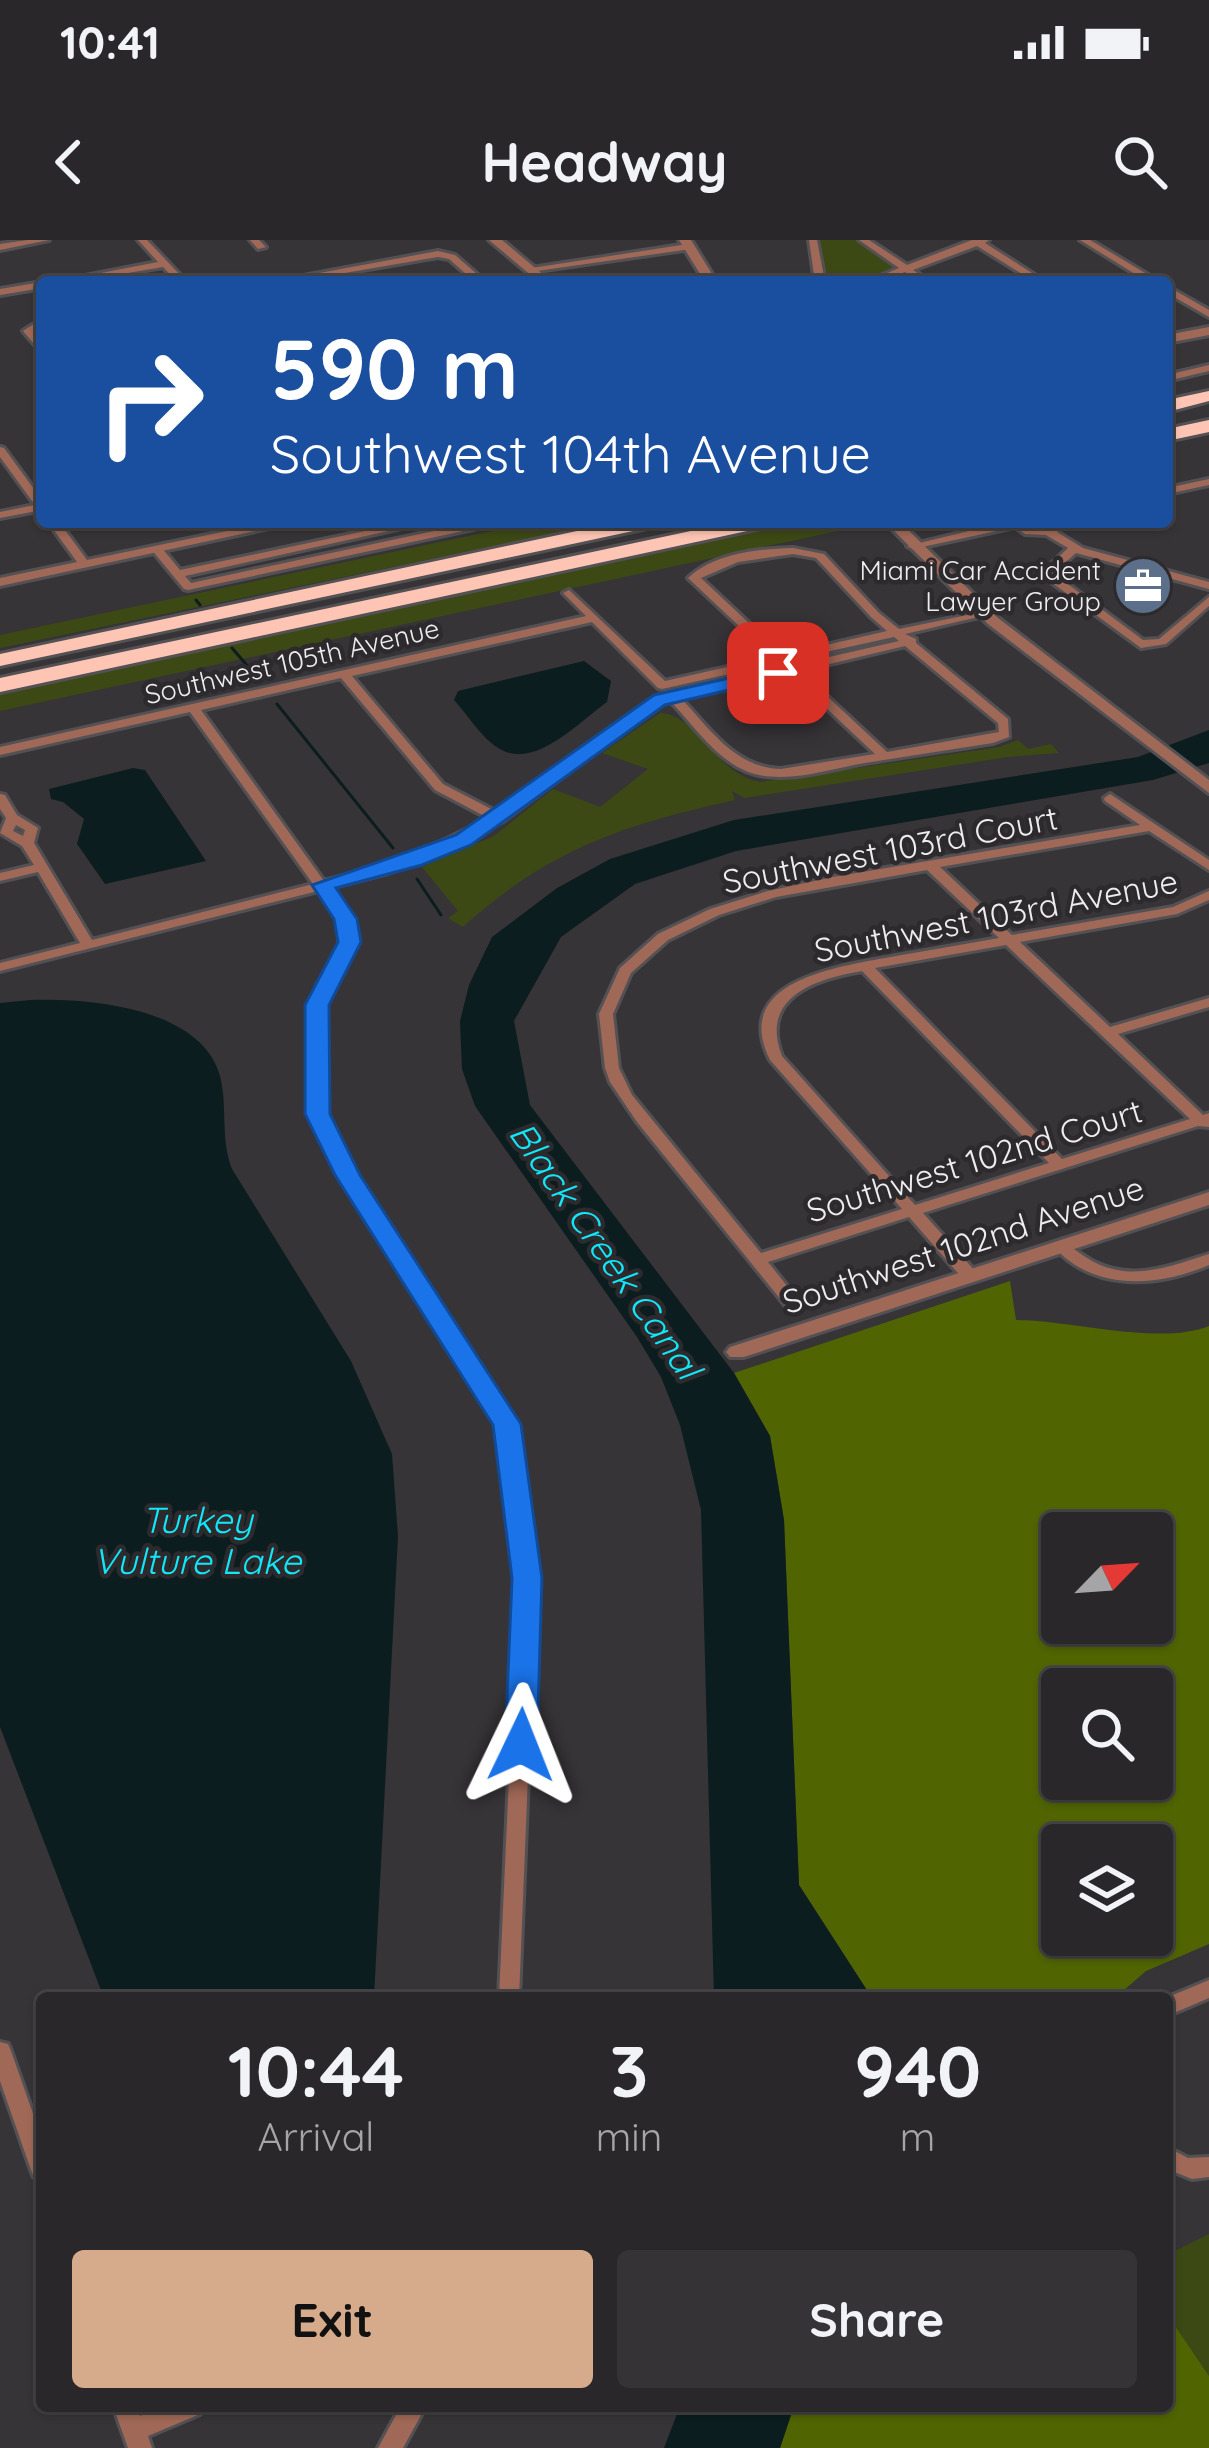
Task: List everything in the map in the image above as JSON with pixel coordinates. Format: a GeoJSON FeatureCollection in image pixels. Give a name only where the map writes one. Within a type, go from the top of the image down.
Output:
{"type":"FeatureCollection","features":[{"type":"Feature","properties":{"kind":"highway"},"geometry":{"type":"LineString","coordinates":[[1173,407],[1209,399]]}},
{"type":"Feature","properties":{"kind":"highway"},"geometry":{"type":"LineString","coordinates":[[1173,434],[1209,426]]}},
{"type":"Feature","properties":{"kind":"highway"},"geometry":{"type":"LineString","coordinates":[[0,659],[618,528]]}},
{"type":"Feature","properties":{"kind":"highway"},"geometry":{"type":"LineString","coordinates":[[0,686],[733,528]]}},
{"type":"Feature","properties":{"kind":"street"},"geometry":{"type":"LineString","coordinates":[[0,248],[45,240]]}},
{"type":"Feature","properties":{"kind":"street"},"geometry":{"type":"LineString","coordinates":[[495,240],[539,276]]}},
{"type":"Feature","properties":{"kind":"street"},"geometry":{"type":"LineString","coordinates":[[813,240],[819,276]]}},
{"type":"Feature","properties":{"kind":"street"},"geometry":{"type":"LineString","coordinates":[[863,240],[917,276]]}},
{"type":"Feature","properties":{"kind":"street"},"geometry":{"type":"LineString","coordinates":[[1084,240],[1145,276]]}},
{"type":"Feature","properties":{"kind":"street"},"geometry":{"type":"LineString","coordinates":[[885,276],[979,241],[1033,276]]}},
{"type":"Feature","properties":{"kind":"street"},"geometry":{"type":"LineString","coordinates":[[149,242],[176,276]]}},
{"type":"Feature","properties":{"kind":"street"},"geometry":{"type":"LineString","coordinates":[[530,269],[686,243],[707,276]]}},
{"type":"Feature","properties":{"kind":"street"},"geometry":{"type":"LineString","coordinates":[[316,276],[433,255],[452,257],[475,276]]}},
{"type":"Feature","properties":{"kind":"street"},"geometry":{"type":"LineString","coordinates":[[94,276],[165,264]]}},
{"type":"Feature","properties":{"kind":"street"},"geometry":{"type":"LineString","coordinates":[[371,266],[382,276]]}},
{"type":"Feature","properties":{"kind":"street"},"geometry":{"type":"LineString","coordinates":[[0,292],[36,286]]}},
{"type":"Feature","properties":{"kind":"street"},"geometry":{"type":"LineString","coordinates":[[0,292],[13,307]]}},
{"type":"Feature","properties":{"kind":"street"},"geometry":{"type":"LineString","coordinates":[[1173,293],[1209,314]]}},
{"type":"Feature","properties":{"kind":"street"},"geometry":{"type":"LineString","coordinates":[[1173,338],[1207,333]]}},
{"type":"Feature","properties":{"kind":"street"},"geometry":{"type":"LineString","coordinates":[[1173,377],[1209,368]]}},
{"type":"Feature","properties":{"kind":"street"},"geometry":{"type":"LineString","coordinates":[[0,450],[36,499]]}},
{"type":"Feature","properties":{"kind":"street"},"geometry":{"type":"LineString","coordinates":[[1173,479],[1209,499]]}},
{"type":"Feature","properties":{"kind":"street"},"geometry":{"type":"LineString","coordinates":[[1173,490],[1209,482]]}},
{"type":"Feature","properties":{"kind":"street"},"geometry":{"type":"LineString","coordinates":[[0,514],[36,508]]}},
{"type":"Feature","properties":{"kind":"street"},"geometry":{"type":"LineString","coordinates":[[57,528],[81,561]]}},
{"type":"Feature","properties":{"kind":"street"},"geometry":{"type":"LineString","coordinates":[[0,578],[223,528]]}},
{"type":"Feature","properties":{"kind":"street"},"geometry":{"type":"LineString","coordinates":[[81,561],[260,528]]}},
{"type":"Feature","properties":{"kind":"street"},"geometry":{"type":"LineString","coordinates":[[178,574],[395,528]]}},
{"type":"Feature","properties":{"kind":"street"},"geometry":{"type":"LineString","coordinates":[[157,549],[188,587],[440,528]]}},
{"type":"Feature","properties":{"kind":"street"},"geometry":{"type":"LineString","coordinates":[[897,528],[988,617],[1209,788]]}},
{"type":"Feature","properties":{"kind":"street"},"geometry":{"type":"LineString","coordinates":[[917,550],[1008,528]]}},
{"type":"Feature","properties":{"kind":"street"},"geometry":{"type":"LineString","coordinates":[[1053,528],[1074,548],[1209,586]]}},
{"type":"Feature","properties":{"kind":"street"},"geometry":{"type":"LineString","coordinates":[[317,544],[329,557]]}},
{"type":"Feature","properties":{"kind":"street"},"geometry":{"type":"LineString","coordinates":[[1074,548],[1052,569],[1051,578],[1141,644],[1162,642],[1209,600]]}},
{"type":"Feature","properties":{"kind":"street"},"geometry":{"type":"LineString","coordinates":[[569,593],[741,766],[760,775],[885,757],[1005,734],[1002,720],[902,637],[811,550],[786,549],[696,573],[699,585],[885,757]]}},
{"type":"Feature","properties":{"kind":"street"},"geometry":{"type":"LineString","coordinates":[[0,967],[414,861],[464,840],[498,818],[670,692],[988,617]]}},
{"type":"Feature","properties":{"kind":"street","name":"Southwest 105th Avenue"},"geometry":{"type":"LineString","coordinates":[[0,751],[594,618]]}},
{"type":"Feature","properties":{"kind":"street"},"geometry":{"type":"LineString","coordinates":[[344,674],[439,787],[498,818]]}},
{"type":"Feature","properties":{"kind":"street"},"geometry":{"type":"LineString","coordinates":[[193,707],[346,919],[350,942],[317,1005],[318,1114],[347,1175],[502,1412],[511,1441],[527,1578],[508,1992]]}},
{"type":"Feature","properties":{"kind":"street"},"geometry":{"type":"LineString","coordinates":[[0,798],[12,818],[5,832],[27,843],[88,945]]}},
{"type":"Feature","properties":{"kind":"street"},"geometry":{"type":"LineString","coordinates":[[1110,798],[1209,866]]}},
{"type":"Feature","properties":{"kind":"street","name":"Southwest 103rd Court"},"geometry":{"type":"LineString","coordinates":[[758,1260],[634,1107],[615,1075],[606,1028],[615,995],[634,965],[668,934],[711,911],[755,896],[1148,827]]}},
{"type":"Feature","properties":{"kind":"street"},"geometry":{"type":"LineString","coordinates":[[930,865],[1206,1122]]}},
{"type":"Feature","properties":{"kind":"street"},"geometry":{"type":"LineString","coordinates":[[0,877],[42,867]]}},
{"type":"Feature","properties":{"kind":"street","name":"Southwest 103rd Avenue"},"geometry":{"type":"LineString","coordinates":[[911,1211],[770,1048],[769,1016],[787,992],[818,976],[864,965],[1182,909],[1209,896]]}},
{"type":"Feature","properties":{"kind":"street"},"geometry":{"type":"LineString","coordinates":[[864,965],[1060,1165]]}},
{"type":"Feature","properties":{"kind":"street"},"geometry":{"type":"LineString","coordinates":[[1107,1033],[1209,1002]]}},
{"type":"Feature","properties":{"kind":"street","name":"Southwest 102nd Court"},"geometry":{"type":"LineString","coordinates":[[758,1260],[1206,1122]]}},
{"type":"Feature","properties":{"kind":"street","name":"Southwest 102nd Avenue"},"geometry":{"type":"LineString","coordinates":[[737,1352],[1209,1198]]}},
{"type":"Feature","properties":{"kind":"street"},"geometry":{"type":"LineString","coordinates":[[911,1211],[970,1276]]}},
{"type":"Feature","properties":{"kind":"street"},"geometry":{"type":"LineString","coordinates":[[1061,1246],[1078,1265],[1093,1270],[1160,1277],[1209,1259]]}},
{"type":"Feature","properties":{"kind":"street"},"geometry":{"type":"LineString","coordinates":[[758,1260],[796,1307]]}},
{"type":"Feature","properties":{"kind":"street"},"geometry":{"type":"LineString","coordinates":[[1173,2004],[1209,1989]]}},
{"type":"Feature","properties":{"kind":"street"},"geometry":{"type":"LineString","coordinates":[[0,2051],[36,2153]]}},
{"type":"Feature","properties":{"kind":"street"},"geometry":{"type":"LineString","coordinates":[[1173,2162],[1202,2170],[1209,2167]]}},
{"type":"Feature","properties":{"kind":"street"},"geometry":{"type":"LineString","coordinates":[[133,2428],[176,2412]]}},
{"type":"Feature","properties":{"kind":"street"},"geometry":{"type":"LineString","coordinates":[[390,2448],[411,2412]]}},
{"type":"Feature","properties":{"kind":"green space"},"geometry":{"type":"Polygon","coordinates":[[[817,240],[859,240],[893,267],[876,276],[823,276],[817,240]]]}},
{"type":"Feature","properties":{"kind":"green space"},"geometry":{"type":"Polygon","coordinates":[[[507,528],[581,528],[0,648],[0,635],[507,528]]]}},
{"type":"Feature","properties":{"kind":"green space"},"geometry":{"type":"Polygon","coordinates":[[[767,528],[852,528],[0,711],[0,694],[767,528]]]}},
{"type":"Feature","properties":{"kind":"green space"},"geometry":{"type":"Polygon","coordinates":[[[660,713],[685,723],[732,769],[761,782],[999,747],[1018,740],[1028,749],[1051,744],[1059,753],[745,798],[732,791],[735,800],[623,830],[557,859],[494,900],[463,927],[448,918],[458,911],[422,867],[494,836],[553,789],[600,807],[648,769],[602,753],[660,713]]]}},
{"type":"Feature","properties":{"kind":"green space"},"geometry":{"type":"Polygon","coordinates":[[[1010,1281],[1016,1320],[1166,1334],[1209,1326],[1209,1944],[1146,1971],[1122,1992],[868,1992],[799,1885],[784,1520],[770,1436],[734,1373],[1010,1281]]]}},
{"type":"Feature","properties":{"kind":"green space"},"geometry":{"type":"Polygon","coordinates":[[[1209,2234],[1209,2376],[1173,2323],[1173,2252],[1209,2234]]]}},
{"type":"Feature","properties":{"kind":"green space"},"geometry":{"type":"Polygon","coordinates":[[[1173,2323],[1209,2376],[1209,2448],[780,2448],[792,2412],[1173,2412],[1173,2323]]]}},
{"type":"Feature","properties":{"kind":"water"},"geometry":{"type":"Polygon","coordinates":[[[584,661],[611,681],[607,702],[557,740],[528,753],[514,754],[493,745],[454,700],[458,691],[584,661]]]}},
{"type":"Feature","properties":{"kind":"water","name":"Black Creek Canal"},"geometry":{"type":"Polygon","coordinates":[[[1209,730],[1209,763],[1153,780],[736,851],[635,884],[561,937],[514,1021],[530,1105],[734,1373],[770,1436],[784,1520],[799,1885],[868,1992],[714,1992],[701,1510],[680,1425],[661,1377],[475,1106],[462,1069],[460,1021],[469,985],[492,937],[557,888],[610,859],[734,820],[1138,757],[1209,730]]]}},
{"type":"Feature","properties":{"kind":"water"},"geometry":{"type":"Polygon","coordinates":[[[133,768],[145,770],[206,861],[105,884],[77,844],[84,819],[63,802],[51,799],[49,789],[133,768]]]}},
{"type":"Feature","properties":{"kind":"water","name":"Turkey Vulture Lake"},"geometry":{"type":"Polygon","coordinates":[[[81,1001],[140,1011],[190,1035],[209,1053],[220,1076],[232,1169],[351,1361],[392,1454],[398,1536],[374,1992],[102,1992],[0,1727],[0,1003],[81,1001]]]}},
{"type":"Feature","properties":{"kind":"water"},"geometry":{"type":"Polygon","coordinates":[[[678,2412],[792,2412],[780,2448],[664,2448],[678,2412]]]}},
{"type":"Feature","properties":{"kind":"waterway"},"geometry":{"type":"LineString","coordinates":[[196,600],[200,605]]}},
{"type":"Feature","properties":{"kind":"waterway"},"geometry":{"type":"LineString","coordinates":[[232,648],[257,677]]}},
{"type":"Feature","properties":{"kind":"waterway"},"geometry":{"type":"LineString","coordinates":[[277,704],[393,848]]}},
{"type":"Feature","properties":{"kind":"waterway"},"geometry":{"type":"LineString","coordinates":[[417,879],[441,915]]}},
{"type":"Feature","properties":{"kind":"place","name":"Miami Car Accident Lawyer Group"},"geometry":{"type":"Point","coordinates":[1143,586]}},
{"type":"Feature","properties":{"kind":"route"},"geometry":{"type":"LineString","coordinates":[[521,1745],[527,1578],[511,1441],[496,1403],[347,1175],[318,1114],[314,1096],[317,1005],[350,942],[346,919],[323,885],[414,861],[484,829],[661,699],[676,700],[778,673]]}}]}
